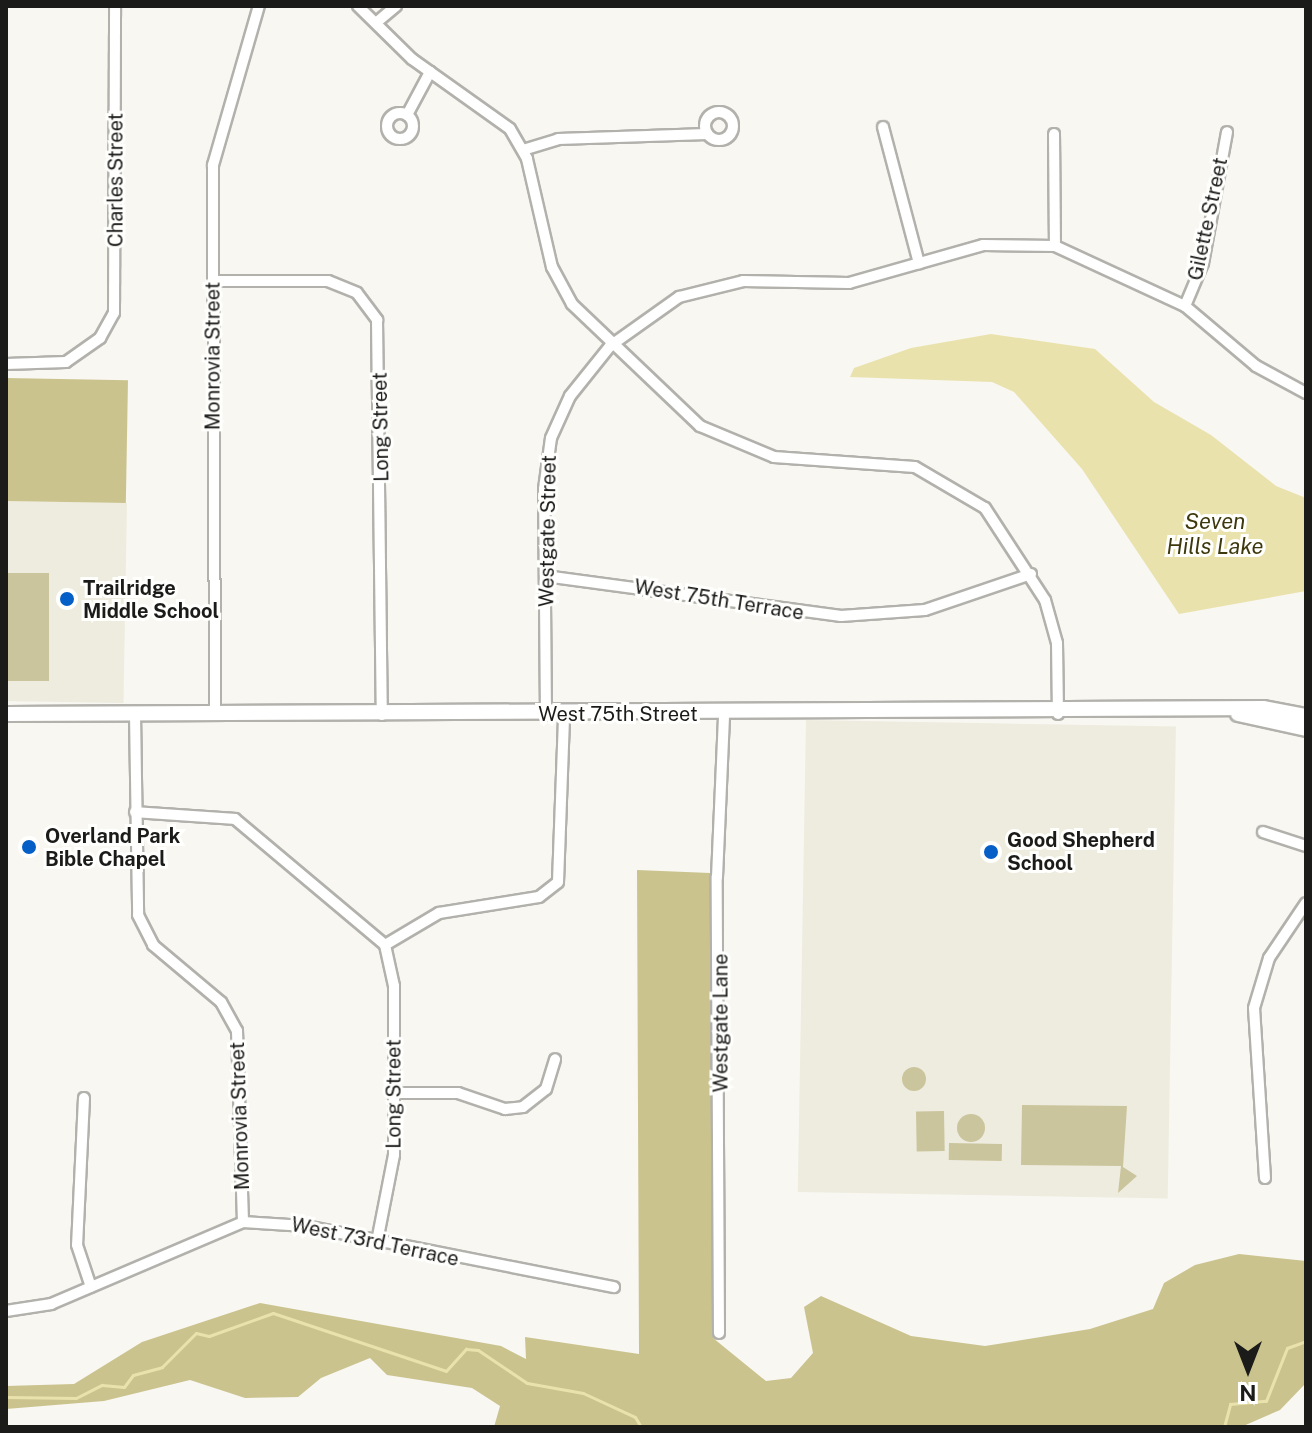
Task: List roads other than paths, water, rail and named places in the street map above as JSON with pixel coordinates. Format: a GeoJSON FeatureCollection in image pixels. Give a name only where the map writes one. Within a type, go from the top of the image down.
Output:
{"type":"FeatureCollection","features":[{"type":"Feature","properties":{"kind":"main road","name":"West 75th Street"},"geometry":{"type":"LineString","coordinates":[[1230,712],[1306,729]]}},
{"type":"Feature","properties":{"kind":"main road","name":"West 75th Street"},"geometry":{"type":"LineString","coordinates":[[6,714],[1230,712],[1306,716]]}},
{"type":"Feature","properties":{"kind":"street","name":"Charles Street"},"geometry":{"type":"LineString","coordinates":[[6,364],[56,364],[92,346],[108,326],[116,293],[115,6]]}},
{"type":"Feature","properties":{"kind":"street","name":"Monrovia Street"},"geometry":{"type":"LineString","coordinates":[[215,714],[215,141],[259,6]]}},
{"type":"Feature","properties":{"kind":"street"},"geometry":{"type":"LineString","coordinates":[[358,6],[430,72],[490,109],[523,150],[561,287],[610,346],[700,426],[750,451],[796,461],[900,463],[953,483],[985,508],[1031,574],[1057,643],[1058,714]]}},
{"type":"Feature","properties":{"kind":"street"},"geometry":{"type":"LineString","coordinates":[[377,22],[396,6]]}},
{"type":"Feature","properties":{"kind":"street"},"geometry":{"type":"LineString","coordinates":[[407,115],[430,72]]}},
{"type":"Feature","properties":{"kind":"street"},"geometry":{"type":"LineString","coordinates":[[883,127],[919,263]]}},
{"type":"Feature","properties":{"kind":"street","name":"Gilette Street"},"geometry":{"type":"LineString","coordinates":[[1185,306],[1203,263],[1227,132]]}},
{"type":"Feature","properties":{"kind":"street"},"geometry":{"type":"LineString","coordinates":[[523,150],[558,139],[707,134]]}},
{"type":"Feature","properties":{"kind":"street"},"geometry":{"type":"LineString","coordinates":[[1054,134],[1055,246],[1185,306],[1256,366],[1306,393]]}},
{"type":"Feature","properties":{"kind":"street","name":"Westgate Street"},"geometry":{"type":"LineString","coordinates":[[546,715],[545,576],[551,438],[570,396],[610,346],[652,311],[699,289],[759,280],[842,284],[983,245],[1055,246]]}},
{"type":"Feature","properties":{"kind":"street","name":"Long Street"},"geometry":{"type":"LineString","coordinates":[[213,281],[328,281],[357,293],[377,320],[382,715]]}},
{"type":"Feature","properties":{"kind":"street","name":"West 75th Terrace"},"geometry":{"type":"LineString","coordinates":[[545,576],[745,609],[852,616],[925,610],[1031,574]]}},
{"type":"Feature","properties":{"kind":"street","name":"Monrovia Street"},"geometry":{"type":"LineString","coordinates":[[135,714],[136,900],[144,931],[221,1002],[237,1031],[243,1222]]}},
{"type":"Feature","properties":{"kind":"street","name":"Westgate Lane"},"geometry":{"type":"LineString","coordinates":[[719,1333],[717,877],[724,714]]}},
{"type":"Feature","properties":{"kind":"street"},"geometry":{"type":"LineString","coordinates":[[135,812],[235,819],[385,945],[439,913],[539,897],[558,882],[564,715]]}},
{"type":"Feature","properties":{"kind":"street"},"geometry":{"type":"LineString","coordinates":[[1263,832],[1306,846]]}},
{"type":"Feature","properties":{"kind":"street"},"geometry":{"type":"LineString","coordinates":[[1265,1178],[1254,1008],[1269,958],[1306,903]]}},
{"type":"Feature","properties":{"kind":"street","name":"Long Street"},"geometry":{"type":"LineString","coordinates":[[377,1242],[394,1155],[394,986],[385,945]]}},
{"type":"Feature","properties":{"kind":"street"},"geometry":{"type":"LineString","coordinates":[[394,1093],[458,1093],[505,1109],[523,1107],[546,1089],[555,1059]]}},
{"type":"Feature","properties":{"kind":"street"},"geometry":{"type":"LineString","coordinates":[[84,1098],[77,1245],[91,1287]]}},
{"type":"Feature","properties":{"kind":"street"},"geometry":{"type":"LineString","coordinates":[[6,1311],[91,1287],[243,1222]]}},
{"type":"Feature","properties":{"kind":"street","name":"West 73rd Terrace"},"geometry":{"type":"LineString","coordinates":[[243,1222],[377,1242],[479,1264],[581,1275],[614,1287]]}},
{"type":"Feature","properties":{"kind":"water","name":"Seven Hills Lake"},"geometry":{"type":"Polygon","coordinates":[[[991,334],[1095,349],[1154,402],[1211,435],[1276,486],[1306,498],[1306,591],[1179,614],[1082,469],[1014,392],[992,382],[850,377],[854,368],[911,348],[991,334]]]}},
{"type":"Feature","properties":{"kind":"waterway"},"geometry":{"type":"LineString","coordinates":[[6,1397],[76,1398],[102,1385],[124,1387],[133,1375],[162,1367],[196,1333],[209,1336],[273,1313],[446,1371],[466,1349],[478,1350],[527,1383],[583,1393],[635,1417],[641,1427]]}},
{"type":"Feature","properties":{"kind":"waterway"},"geometry":{"type":"LineString","coordinates":[[1224,1427],[1230,1404],[1266,1401],[1287,1348],[1306,1341]]}},
{"type":"Feature","properties":{"kind":"place","name":"Trailridge Middle School"},"geometry":{"type":"Point","coordinates":[67,599]}},
{"type":"Feature","properties":{"kind":"place","name":"Overland Park Bible Chapel"},"geometry":{"type":"Point","coordinates":[29,847]}},
{"type":"Feature","properties":{"kind":"place","name":"Good Shepherd School"},"geometry":{"type":"Point","coordinates":[991,852]}}]}
